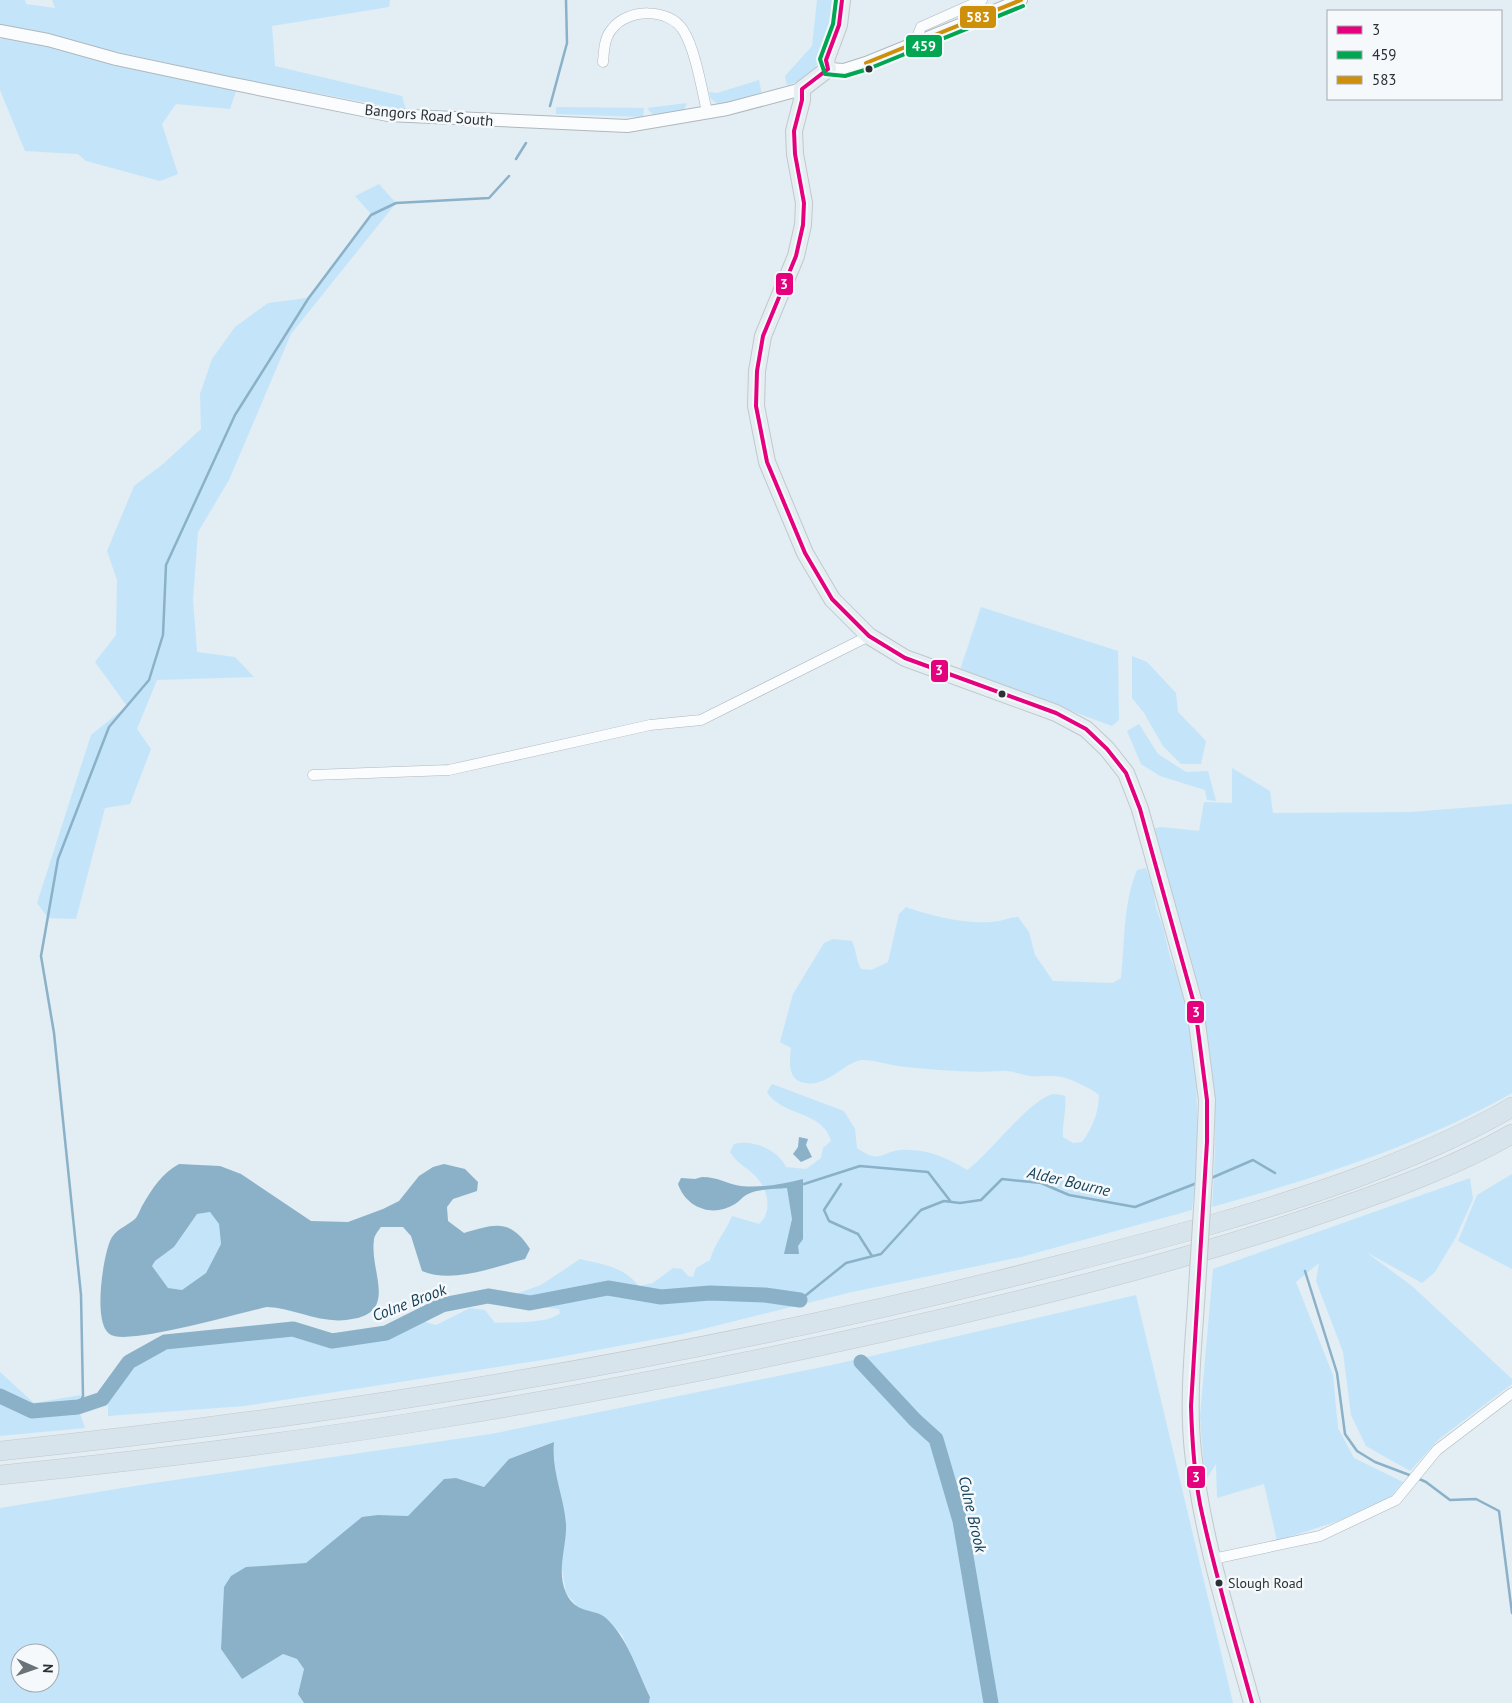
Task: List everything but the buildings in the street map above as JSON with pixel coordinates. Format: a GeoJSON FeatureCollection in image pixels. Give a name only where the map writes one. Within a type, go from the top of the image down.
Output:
{"type":"FeatureCollection","features":[{"type":"Feature","properties":{"kind":"highway"},"geometry":{"type":"LineString","coordinates":[[0,1451],[146,1436],[435,1395],[594,1368],[811,1325],[958,1291],[1196,1230],[1282,1204],[1403,1160],[1484,1123],[1512,1107]]}},
{"type":"Feature","properties":{"kind":"highway"},"geometry":{"type":"LineString","coordinates":[[0,1475],[167,1457],[440,1418],[602,1390],[830,1344],[1131,1273],[1274,1231],[1382,1193],[1494,1145],[1512,1134]]}},
{"type":"Feature","properties":{"kind":"main road"},"geometry":{"type":"LineString","coordinates":[[842,0],[839,25],[826,60],[828,69],[802,89],[802,100],[794,131],[795,154],[804,204],[804,225],[796,256],[763,336],[757,371],[756,406],[767,462],[805,553],[832,599],[869,636],[905,658],[1056,713],[1086,729],[1107,749],[1126,773],[1140,809],[1195,1007],[1207,1100],[1191,1406],[1193,1450],[1200,1503],[1213,1559],[1252,1703]]}},
{"type":"Feature","properties":{"kind":"street"},"geometry":{"type":"LineString","coordinates":[[914,45],[917,32],[921,27],[982,0]]}},
{"type":"Feature","properties":{"kind":"street"},"geometry":{"type":"LineString","coordinates":[[828,69],[844,70],[914,45],[1020,0]]}},
{"type":"Feature","properties":{"kind":"street"},"geometry":{"type":"LineString","coordinates":[[603,62],[605,44],[612,29],[626,19],[650,13],[671,18],[684,30],[707,112]]}},
{"type":"Feature","properties":{"kind":"street","name":"Bangors Road South"},"geometry":{"type":"LineString","coordinates":[[0,31],[57,42],[116,59],[388,115],[627,126],[727,110],[802,89]]}},
{"type":"Feature","properties":{"kind":"street"},"geometry":{"type":"LineString","coordinates":[[313,775],[449,770],[650,725],[701,720],[869,636]]}},
{"type":"Feature","properties":{"kind":"street"},"geometry":{"type":"LineString","coordinates":[[1213,1559],[1320,1536],[1396,1500],[1437,1450],[1512,1393]]}},
{"type":"Feature","properties":{"kind":"shaded area"},"geometry":{"type":"Polygon","coordinates":[[[0,0],[25,0],[26,4],[55,8],[52,0],[390,0],[389,7],[272,26],[275,66],[402,96],[406,110],[256,82],[0,27],[0,0]]]}},
{"type":"Feature","properties":{"kind":"shaded area"},"geometry":{"type":"Polygon","coordinates":[[[817,0],[838,0],[823,51],[814,70],[808,76],[798,82],[787,85],[785,76],[812,46],[817,0]]]}},
{"type":"Feature","properties":{"kind":"shaded area"},"geometry":{"type":"Polygon","coordinates":[[[3,32],[238,85],[230,109],[176,104],[162,124],[178,174],[160,181],[86,161],[78,154],[25,151],[0,90],[0,41],[3,32]]]}},
{"type":"Feature","properties":{"kind":"shaded area"},"geometry":{"type":"Polygon","coordinates":[[[759,80],[762,95],[720,106],[711,99],[709,92],[717,93],[759,80]]]}},
{"type":"Feature","properties":{"kind":"shaded area"},"geometry":{"type":"Polygon","coordinates":[[[687,103],[684,110],[654,116],[647,108],[687,103]]]}},
{"type":"Feature","properties":{"kind":"shaded area"},"geometry":{"type":"Polygon","coordinates":[[[556,107],[644,108],[643,117],[556,114],[556,107]]]}},
{"type":"Feature","properties":{"kind":"shaded area"},"geometry":{"type":"Polygon","coordinates":[[[379,184],[396,203],[291,334],[229,480],[198,532],[193,600],[197,652],[235,657],[254,677],[157,680],[137,729],[151,749],[130,804],[105,808],[76,919],[48,918],[37,903],[91,735],[127,706],[95,662],[116,635],[117,580],[107,551],[134,486],[163,464],[201,429],[200,394],[212,359],[235,327],[268,303],[307,298],[372,215],[355,196],[379,184]]]}},
{"type":"Feature","properties":{"kind":"shaded area"},"geometry":{"type":"Polygon","coordinates":[[[981,607],[1118,651],[1119,720],[1112,726],[960,670],[981,607]]]}},
{"type":"Feature","properties":{"kind":"shaded area"},"geometry":{"type":"Polygon","coordinates":[[[1132,656],[1147,662],[1176,693],[1178,712],[1206,741],[1201,764],[1181,764],[1163,746],[1144,713],[1132,698],[1132,656]]]}},
{"type":"Feature","properties":{"kind":"shaded area"},"geometry":{"type":"Polygon","coordinates":[[[1139,724],[1158,754],[1186,772],[1208,771],[1216,801],[1207,800],[1205,790],[1160,776],[1141,764],[1127,731],[1139,724]]]}},
{"type":"Feature","properties":{"kind":"shaded area"},"geometry":{"type":"Polygon","coordinates":[[[1232,768],[1270,791],[1273,813],[1411,812],[1512,804],[1512,1093],[1477,1112],[1403,1145],[1328,1172],[1212,1207],[1215,1120],[1210,1054],[1195,981],[1151,829],[1161,827],[1199,831],[1204,802],[1232,803],[1232,768]]]}},
{"type":"Feature","properties":{"kind":"shaded area"},"geometry":{"type":"Polygon","coordinates":[[[1146,868],[1153,887],[1156,908],[1163,927],[1170,957],[1186,996],[1196,1068],[1198,1158],[1192,1210],[1021,1257],[852,1292],[683,1334],[549,1359],[245,1406],[108,1416],[108,1398],[142,1359],[171,1345],[294,1331],[327,1345],[380,1339],[418,1320],[436,1325],[470,1308],[485,1310],[495,1323],[539,1321],[555,1317],[560,1313],[559,1309],[510,1304],[513,1295],[541,1285],[580,1259],[619,1270],[633,1279],[639,1286],[653,1283],[673,1268],[682,1269],[688,1276],[693,1277],[696,1268],[710,1260],[732,1216],[759,1224],[766,1214],[768,1202],[765,1190],[758,1179],[736,1160],[730,1152],[734,1144],[749,1143],[764,1147],[777,1156],[786,1167],[806,1169],[821,1158],[823,1148],[831,1141],[827,1131],[820,1124],[773,1100],[767,1092],[772,1084],[844,1111],[855,1129],[857,1148],[875,1156],[900,1150],[918,1150],[943,1157],[967,1170],[1033,1105],[1054,1094],[1065,1096],[1063,1137],[1073,1143],[1082,1142],[1094,1120],[1098,1108],[1099,1095],[1087,1087],[1066,1078],[1031,1076],[1005,1071],[930,1069],[861,1060],[818,1082],[801,1082],[791,1072],[791,1048],[780,1042],[793,994],[824,943],[833,939],[852,941],[861,969],[871,970],[888,962],[899,914],[906,907],[939,917],[964,921],[989,922],[1018,917],[1029,932],[1035,955],[1053,981],[1113,983],[1121,978],[1125,923],[1132,883],[1137,870],[1146,868]]]}},
{"type":"Feature","properties":{"kind":"shaded area"},"geometry":{"type":"Polygon","coordinates":[[[799,1137],[808,1139],[806,1145],[812,1157],[801,1162],[793,1154],[798,1147],[799,1137]]]}},
{"type":"Feature","properties":{"kind":"shaded area"},"geometry":{"type":"Polygon","coordinates":[[[179,1164],[220,1166],[241,1174],[311,1221],[348,1222],[399,1201],[419,1176],[433,1167],[444,1164],[465,1169],[478,1182],[477,1191],[453,1199],[447,1207],[448,1221],[464,1233],[493,1226],[509,1228],[523,1239],[530,1249],[525,1259],[487,1270],[460,1275],[434,1275],[422,1271],[411,1236],[403,1227],[381,1227],[374,1240],[379,1290],[378,1301],[373,1310],[363,1316],[336,1320],[267,1307],[140,1336],[122,1337],[111,1335],[105,1329],[100,1306],[102,1276],[110,1241],[118,1231],[136,1218],[162,1177],[179,1164]],[[210,1212],[197,1214],[174,1247],[155,1261],[152,1266],[168,1288],[182,1290],[206,1273],[221,1244],[219,1224],[210,1212]]]}},
{"type":"Feature","properties":{"kind":"shaded area"},"geometry":{"type":"Polygon","coordinates":[[[1512,1174],[1512,1269],[1458,1241],[1477,1195],[1512,1174]]]}},
{"type":"Feature","properties":{"kind":"shaded area"},"geometry":{"type":"Polygon","coordinates":[[[702,1177],[741,1186],[772,1185],[803,1179],[803,1239],[798,1246],[799,1254],[784,1254],[792,1219],[787,1188],[752,1192],[727,1208],[709,1210],[694,1205],[687,1199],[678,1184],[681,1178],[695,1179],[702,1177]]]}},
{"type":"Feature","properties":{"kind":"shaded area"},"geometry":{"type":"Polygon","coordinates":[[[1470,1178],[1473,1199],[1456,1237],[1435,1272],[1422,1283],[1366,1252],[1412,1286],[1512,1379],[1512,1384],[1439,1439],[1410,1471],[1366,1446],[1351,1415],[1343,1352],[1316,1281],[1319,1263],[1296,1282],[1333,1375],[1338,1428],[1354,1458],[1403,1482],[1390,1498],[1338,1521],[1277,1541],[1264,1484],[1217,1498],[1216,1464],[1205,1481],[1200,1417],[1213,1269],[1470,1178]]]}},
{"type":"Feature","properties":{"kind":"shaded area"},"geometry":{"type":"Polygon","coordinates":[[[210,1212],[219,1224],[221,1244],[206,1273],[182,1290],[168,1288],[152,1266],[155,1261],[174,1247],[197,1214],[210,1212]]]}},
{"type":"Feature","properties":{"kind":"shaded area"},"geometry":{"type":"Polygon","coordinates":[[[1136,1295],[1233,1703],[649,1703],[650,1697],[622,1635],[604,1616],[581,1611],[566,1593],[561,1563],[566,1525],[552,1459],[553,1442],[509,1459],[484,1487],[456,1478],[444,1479],[408,1516],[378,1515],[306,1563],[246,1567],[224,1587],[221,1649],[242,1678],[283,1654],[297,1659],[304,1669],[298,1694],[304,1703],[0,1703],[0,1508],[147,1484],[491,1434],[832,1365],[1136,1295]]]}},
{"type":"Feature","properties":{"kind":"shaded area"},"geometry":{"type":"Polygon","coordinates":[[[0,1372],[34,1403],[81,1395],[78,1408],[85,1428],[0,1436],[0,1372]]]}},
{"type":"Feature","properties":{"kind":"shaded area"},"geometry":{"type":"Polygon","coordinates":[[[554,1442],[554,1463],[566,1524],[562,1567],[563,1585],[570,1600],[575,1605],[602,1615],[614,1626],[631,1655],[650,1697],[649,1703],[304,1703],[298,1694],[304,1669],[297,1659],[283,1654],[242,1679],[221,1649],[224,1587],[231,1576],[246,1567],[306,1563],[362,1517],[378,1515],[408,1516],[444,1479],[456,1478],[484,1487],[509,1459],[554,1442]]]}},
{"type":"Feature","properties":{"kind":"waterway"},"geometry":{"type":"LineString","coordinates":[[550,106],[567,43],[566,0]]}},
{"type":"Feature","properties":{"kind":"waterway"},"geometry":{"type":"LineString","coordinates":[[516,159],[526,143]]}},
{"type":"Feature","properties":{"kind":"waterway"},"geometry":{"type":"LineString","coordinates":[[78,1407],[83,1396],[81,1295],[54,1033],[41,956],[58,859],[109,727],[149,680],[163,635],[166,565],[235,415],[308,299],[371,215],[396,203],[489,198],[509,176]]}},
{"type":"Feature","properties":{"kind":"waterway","name":"Alder Bourne"},"geometry":{"type":"LineString","coordinates":[[1209,1179],[1253,1160],[1275,1173]]}},
{"type":"Feature","properties":{"kind":"waterway"},"geometry":{"type":"LineString","coordinates":[[804,1184],[860,1166],[928,1172],[951,1202]]}},
{"type":"Feature","properties":{"kind":"waterway","name":"Alder Bourne"},"geometry":{"type":"LineString","coordinates":[[800,1300],[846,1263],[881,1254],[921,1210],[944,1201],[960,1203],[981,1200],[1002,1179],[1041,1183],[1069,1195],[1135,1207],[1197,1183]]}},
{"type":"Feature","properties":{"kind":"waterway"},"geometry":{"type":"LineString","coordinates":[[841,1184],[824,1210],[829,1221],[858,1234],[872,1256]]}},
{"type":"Feature","properties":{"kind":"waterway","name":"Alder Bourne"},"geometry":{"type":"LineString","coordinates":[[1305,1271],[1337,1373],[1345,1434],[1357,1451],[1375,1462],[1412,1476]]}},
{"type":"Feature","properties":{"kind":"waterway","name":"Colne Brook"},"geometry":{"type":"LineString","coordinates":[[0,1396],[32,1411],[78,1407],[102,1399],[129,1362],[165,1342],[293,1329],[332,1341],[386,1333],[442,1305],[488,1296],[530,1303],[608,1288],[661,1297],[710,1293],[765,1295],[800,1300]]}},
{"type":"Feature","properties":{"kind":"waterway","name":"Colne Brook"},"geometry":{"type":"LineString","coordinates":[[861,1362],[915,1420],[936,1439],[960,1521],[991,1703]]}},
{"type":"Feature","properties":{"kind":"waterway","name":"Alder Bourne"},"geometry":{"type":"LineString","coordinates":[[1417,1478],[1426,1482],[1450,1500],[1476,1499],[1499,1511],[1512,1613]]}},
{"type":"Feature","properties":{"kind":"transit line","name":"459"},"geometry":{"type":"LineString","coordinates":[[836,0],[833,24],[820,59],[825,74],[845,76],[868,69],[1023,6]]}},
{"type":"Feature","properties":{"kind":"transit line","name":"3"},"geometry":{"type":"LineString","coordinates":[[828,69],[826,60],[839,25],[842,0]]}},
{"type":"Feature","properties":{"kind":"transit line","name":"583"},"geometry":{"type":"LineString","coordinates":[[866,63],[1021,0]]}},
{"type":"Feature","properties":{"kind":"transit line","name":"3"},"geometry":{"type":"LineString","coordinates":[[828,69],[802,89],[802,100],[794,131],[795,154],[804,203],[803,225],[796,256],[763,336],[757,371],[756,406],[767,462],[805,553],[832,599],[869,636],[905,658],[1056,713],[1086,729],[1107,749],[1126,773],[1140,809],[1195,1007],[1207,1100],[1207,1142],[1191,1406],[1194,1455],[1200,1504],[1252,1703]]}},
{"type":"Feature","properties":{"kind":"place","name":"Slough Road"},"geometry":{"type":"Point","coordinates":[1219,1583]}}]}
